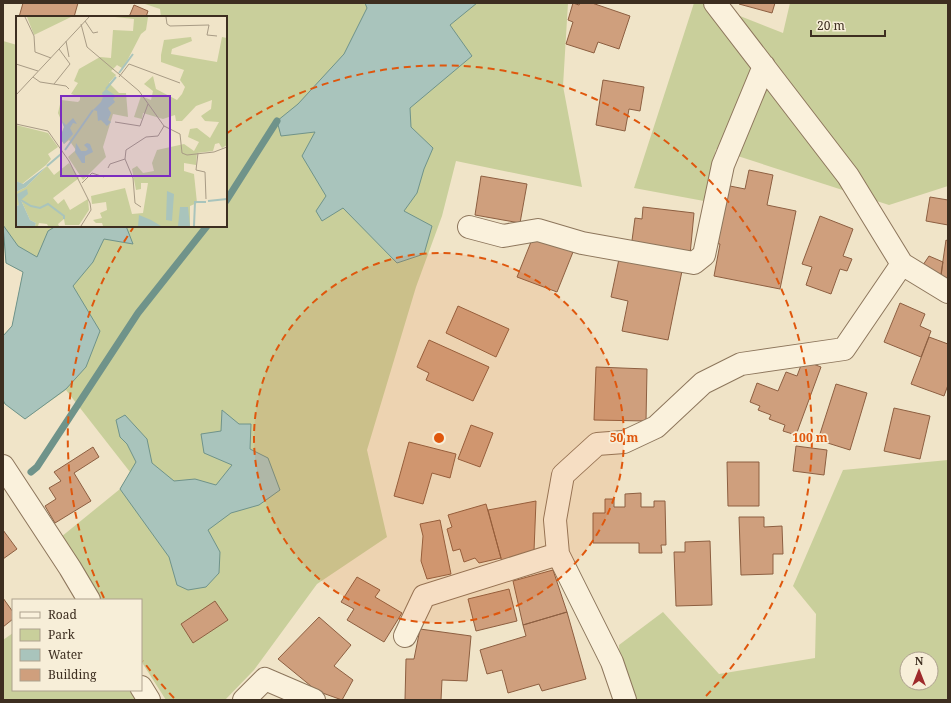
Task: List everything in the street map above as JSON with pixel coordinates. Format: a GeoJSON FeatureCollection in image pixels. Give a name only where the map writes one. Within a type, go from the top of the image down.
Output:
{"type":"FeatureCollection","features":[{"type":"Feature","properties":{"kind":"street"},"geometry":{"type":"LineString","coordinates":[[715,3],[848,176],[902,264],[948,292]]}},
{"type":"Feature","properties":{"kind":"street"},"geometry":{"type":"LineString","coordinates":[[469,227],[503,236],[538,230],[582,243],[694,263],[704,255],[723,165],[764,66]]}},
{"type":"Feature","properties":{"kind":"street"},"geometry":{"type":"LineString","coordinates":[[625,700],[612,662],[558,554],[556,520],[563,475],[597,444],[624,442],[656,427],[702,383],[741,364],[844,349],[902,264]]}},
{"type":"Feature","properties":{"kind":"street"},"geometry":{"type":"LineString","coordinates":[[3,466],[70,568],[88,599]]}},
{"type":"Feature","properties":{"kind":"street"},"geometry":{"type":"LineString","coordinates":[[405,636],[424,596],[558,554]]}},
{"type":"Feature","properties":{"kind":"street"},"geometry":{"type":"LineString","coordinates":[[244,700],[265,679],[314,700]]}},
{"type":"Feature","properties":{"kind":"street"},"geometry":{"type":"LineString","coordinates":[[142,689],[149,700]]}},
{"type":"Feature","properties":{"kind":"green space"},"geometry":{"type":"Polygon","coordinates":[[[142,3],[568,3],[563,86],[582,187],[456,161],[442,216],[416,287],[367,450],[387,537],[317,584],[254,670],[225,700],[166,700],[142,663],[142,599],[101,599],[61,537],[120,489],[130,472],[66,390],[25,419],[5,404],[3,400],[3,336],[12,326],[23,272],[6,263],[3,233],[3,41],[16,45],[16,227],[227,227],[227,16],[161,16],[160,9],[142,3]]]}},
{"type":"Feature","properties":{"kind":"green space"},"geometry":{"type":"Polygon","coordinates":[[[694,3],[707,3],[783,33],[790,3],[948,3],[948,186],[889,205],[716,149],[704,201],[634,188],[694,3]]]}},
{"type":"Feature","properties":{"kind":"green space"},"geometry":{"type":"Polygon","coordinates":[[[948,460],[948,700],[621,700],[619,645],[663,612],[719,674],[815,658],[816,614],[793,586],[843,470],[948,460]]]}},
{"type":"Feature","properties":{"kind":"green space"},"geometry":{"type":"Polygon","coordinates":[[[12,634],[12,691],[133,691],[139,700],[3,700],[3,640],[12,634]]]}},
{"type":"Feature","properties":{"kind":"water"},"geometry":{"type":"Polygon","coordinates":[[[365,3],[477,3],[450,25],[472,56],[410,108],[411,127],[433,148],[424,169],[417,193],[404,211],[432,226],[424,254],[397,263],[343,208],[322,221],[316,211],[326,196],[302,156],[315,132],[281,136],[277,121],[298,104],[344,54],[367,8],[365,3]]]}},
{"type":"Feature","properties":{"kind":"water"},"geometry":{"type":"Polygon","coordinates":[[[3,225],[18,246],[37,257],[48,231],[54,227],[126,227],[133,244],[104,239],[93,262],[73,286],[100,331],[86,367],[66,389],[25,419],[5,404],[3,400],[3,336],[12,326],[23,272],[6,263],[3,225]]]}},
{"type":"Feature","properties":{"kind":"water"},"geometry":{"type":"Polygon","coordinates":[[[222,410],[239,424],[251,424],[250,449],[268,458],[280,490],[259,505],[231,513],[208,530],[220,552],[219,573],[206,587],[188,590],[177,585],[169,557],[120,489],[136,462],[127,444],[120,437],[116,420],[125,415],[147,439],[152,463],[174,481],[195,479],[216,485],[232,465],[204,453],[201,434],[221,431],[222,410]]]}},
{"type":"Feature","properties":{"kind":"building"},"geometry":{"type":"Polygon","coordinates":[[[23,3],[78,3],[74,16],[19,16],[23,3]]]}},
{"type":"Feature","properties":{"kind":"building"},"geometry":{"type":"Polygon","coordinates":[[[573,3],[579,5],[580,3],[592,3],[630,16],[619,49],[598,42],[594,53],[566,44],[573,22],[568,20],[573,3]]]}},
{"type":"Feature","properties":{"kind":"building"},"geometry":{"type":"Polygon","coordinates":[[[739,3],[775,3],[772,13],[739,3]]]}},
{"type":"Feature","properties":{"kind":"building"},"geometry":{"type":"Polygon","coordinates":[[[134,5],[148,11],[146,16],[129,16],[134,5]]]}},
{"type":"Feature","properties":{"kind":"building"},"geometry":{"type":"Polygon","coordinates":[[[603,80],[644,87],[640,111],[629,109],[625,131],[596,125],[603,80]]]}},
{"type":"Feature","properties":{"kind":"building"},"geometry":{"type":"Polygon","coordinates":[[[749,170],[773,175],[767,205],[796,211],[780,289],[714,276],[720,244],[714,243],[725,185],[745,189],[749,170]]]}},
{"type":"Feature","properties":{"kind":"building"},"geometry":{"type":"Polygon","coordinates":[[[481,176],[527,184],[520,223],[475,215],[481,176]]]}},
{"type":"Feature","properties":{"kind":"building"},"geometry":{"type":"Polygon","coordinates":[[[930,197],[948,200],[948,225],[926,221],[930,197]]]}},
{"type":"Feature","properties":{"kind":"building"},"geometry":{"type":"Polygon","coordinates":[[[643,207],[694,213],[690,255],[631,248],[635,218],[642,219],[643,207]]]}},
{"type":"Feature","properties":{"kind":"building"},"geometry":{"type":"Polygon","coordinates":[[[820,216],[853,229],[843,256],[852,259],[847,271],[840,269],[831,294],[806,285],[812,267],[802,264],[820,216]]]}},
{"type":"Feature","properties":{"kind":"building"},"geometry":{"type":"Polygon","coordinates":[[[533,237],[573,252],[557,292],[517,277],[533,237]]]}},
{"type":"Feature","properties":{"kind":"building"},"geometry":{"type":"Polygon","coordinates":[[[946,240],[948,241],[948,282],[940,281],[946,240]]]}},
{"type":"Feature","properties":{"kind":"building"},"geometry":{"type":"Polygon","coordinates":[[[929,256],[943,262],[941,276],[921,268],[929,256]]]}},
{"type":"Feature","properties":{"kind":"building"},"geometry":{"type":"Polygon","coordinates":[[[619,259],[682,271],[668,340],[622,331],[628,301],[611,297],[619,259]]]}},
{"type":"Feature","properties":{"kind":"building"},"geometry":{"type":"Polygon","coordinates":[[[900,303],[925,314],[920,326],[931,331],[921,357],[884,342],[900,303]]]}},
{"type":"Feature","properties":{"kind":"building"},"geometry":{"type":"Polygon","coordinates":[[[458,306],[509,329],[496,357],[446,333],[458,306]]]}},
{"type":"Feature","properties":{"kind":"building"},"geometry":{"type":"Polygon","coordinates":[[[929,337],[948,344],[948,385],[944,396],[911,384],[929,337]]]}},
{"type":"Feature","properties":{"kind":"building"},"geometry":{"type":"Polygon","coordinates":[[[429,340],[489,367],[473,401],[426,380],[429,373],[417,367],[429,340]]]}},
{"type":"Feature","properties":{"kind":"building"},"geometry":{"type":"Polygon","coordinates":[[[803,360],[821,367],[796,435],[783,431],[785,425],[769,419],[771,415],[758,410],[760,406],[750,402],[757,383],[778,391],[786,372],[797,376],[803,360]]]}},
{"type":"Feature","properties":{"kind":"building"},"geometry":{"type":"Polygon","coordinates":[[[596,367],[647,369],[646,421],[594,420],[596,367]]]}},
{"type":"Feature","properties":{"kind":"building"},"geometry":{"type":"Polygon","coordinates":[[[836,384],[867,393],[850,450],[818,440],[836,384]]]}},
{"type":"Feature","properties":{"kind":"building"},"geometry":{"type":"Polygon","coordinates":[[[894,408],[930,416],[920,459],[884,451],[894,408]]]}},
{"type":"Feature","properties":{"kind":"building"},"geometry":{"type":"Polygon","coordinates":[[[471,425],[493,433],[480,467],[458,459],[471,425]]]}},
{"type":"Feature","properties":{"kind":"building"},"geometry":{"type":"Polygon","coordinates":[[[409,442],[456,454],[450,478],[432,473],[423,504],[394,496],[409,442]]]}},
{"type":"Feature","properties":{"kind":"building"},"geometry":{"type":"Polygon","coordinates":[[[796,446],[827,450],[824,475],[793,471],[796,446]]]}},
{"type":"Feature","properties":{"kind":"building"},"geometry":{"type":"Polygon","coordinates":[[[93,447],[99,457],[74,473],[91,501],[55,523],[45,506],[56,499],[49,488],[61,481],[54,472],[93,447]]]}},
{"type":"Feature","properties":{"kind":"building"},"geometry":{"type":"Polygon","coordinates":[[[727,462],[759,462],[759,506],[728,506],[727,462]]]}},
{"type":"Feature","properties":{"kind":"building"},"geometry":{"type":"Polygon","coordinates":[[[641,493],[641,507],[654,507],[654,501],[665,501],[666,545],[661,545],[662,553],[639,553],[639,543],[593,543],[593,513],[605,513],[605,499],[614,499],[614,507],[625,507],[625,494],[641,493]]]}},
{"type":"Feature","properties":{"kind":"building"},"geometry":{"type":"Polygon","coordinates":[[[536,501],[534,551],[502,562],[488,510],[536,501]]]}},
{"type":"Feature","properties":{"kind":"building"},"geometry":{"type":"Polygon","coordinates":[[[486,504],[501,558],[479,563],[475,558],[464,562],[460,549],[453,551],[447,529],[452,527],[448,515],[486,504]]]}},
{"type":"Feature","properties":{"kind":"building"},"geometry":{"type":"Polygon","coordinates":[[[739,517],[764,517],[764,527],[782,526],[783,554],[773,554],[773,574],[741,575],[739,517]]]}},
{"type":"Feature","properties":{"kind":"building"},"geometry":{"type":"Polygon","coordinates":[[[440,520],[451,574],[427,579],[421,561],[423,536],[420,524],[440,520]]]}},
{"type":"Feature","properties":{"kind":"building"},"geometry":{"type":"Polygon","coordinates":[[[3,530],[17,549],[3,559],[3,530]]]}},
{"type":"Feature","properties":{"kind":"building"},"geometry":{"type":"Polygon","coordinates":[[[710,541],[712,605],[676,606],[674,552],[685,552],[685,542],[710,541]]]}},
{"type":"Feature","properties":{"kind":"building"},"geometry":{"type":"Polygon","coordinates":[[[553,570],[567,612],[523,625],[513,581],[553,570]]]}},
{"type":"Feature","properties":{"kind":"building"},"geometry":{"type":"Polygon","coordinates":[[[357,577],[380,590],[375,597],[402,613],[384,642],[347,620],[354,609],[341,602],[357,577]]]}},
{"type":"Feature","properties":{"kind":"building"},"geometry":{"type":"Polygon","coordinates":[[[509,589],[517,621],[476,631],[468,599],[509,589]]]}},
{"type":"Feature","properties":{"kind":"building"},"geometry":{"type":"Polygon","coordinates":[[[3,598],[12,611],[12,620],[3,627],[3,598]]]}},
{"type":"Feature","properties":{"kind":"building"},"geometry":{"type":"Polygon","coordinates":[[[215,601],[228,620],[193,643],[181,624],[215,601]]]}},
{"type":"Feature","properties":{"kind":"building"},"geometry":{"type":"Polygon","coordinates":[[[567,612],[586,679],[542,691],[539,684],[508,693],[502,670],[487,674],[480,650],[526,636],[523,625],[567,612]]]}},
{"type":"Feature","properties":{"kind":"building"},"geometry":{"type":"Polygon","coordinates":[[[319,617],[351,645],[334,666],[353,680],[342,700],[317,691],[278,659],[319,617]]]}},
{"type":"Feature","properties":{"kind":"building"},"geometry":{"type":"Polygon","coordinates":[[[420,629],[471,636],[467,681],[442,680],[441,700],[405,700],[406,659],[414,659],[420,629]]]}},
{"type":"Feature","properties":{"kind":"waterway"},"geometry":{"type":"LineString","coordinates":[[227,199],[277,121]]}},
{"type":"Feature","properties":{"kind":"waterway"},"geometry":{"type":"LineString","coordinates":[[31,472],[37,467],[138,313],[206,227]]}}]}
